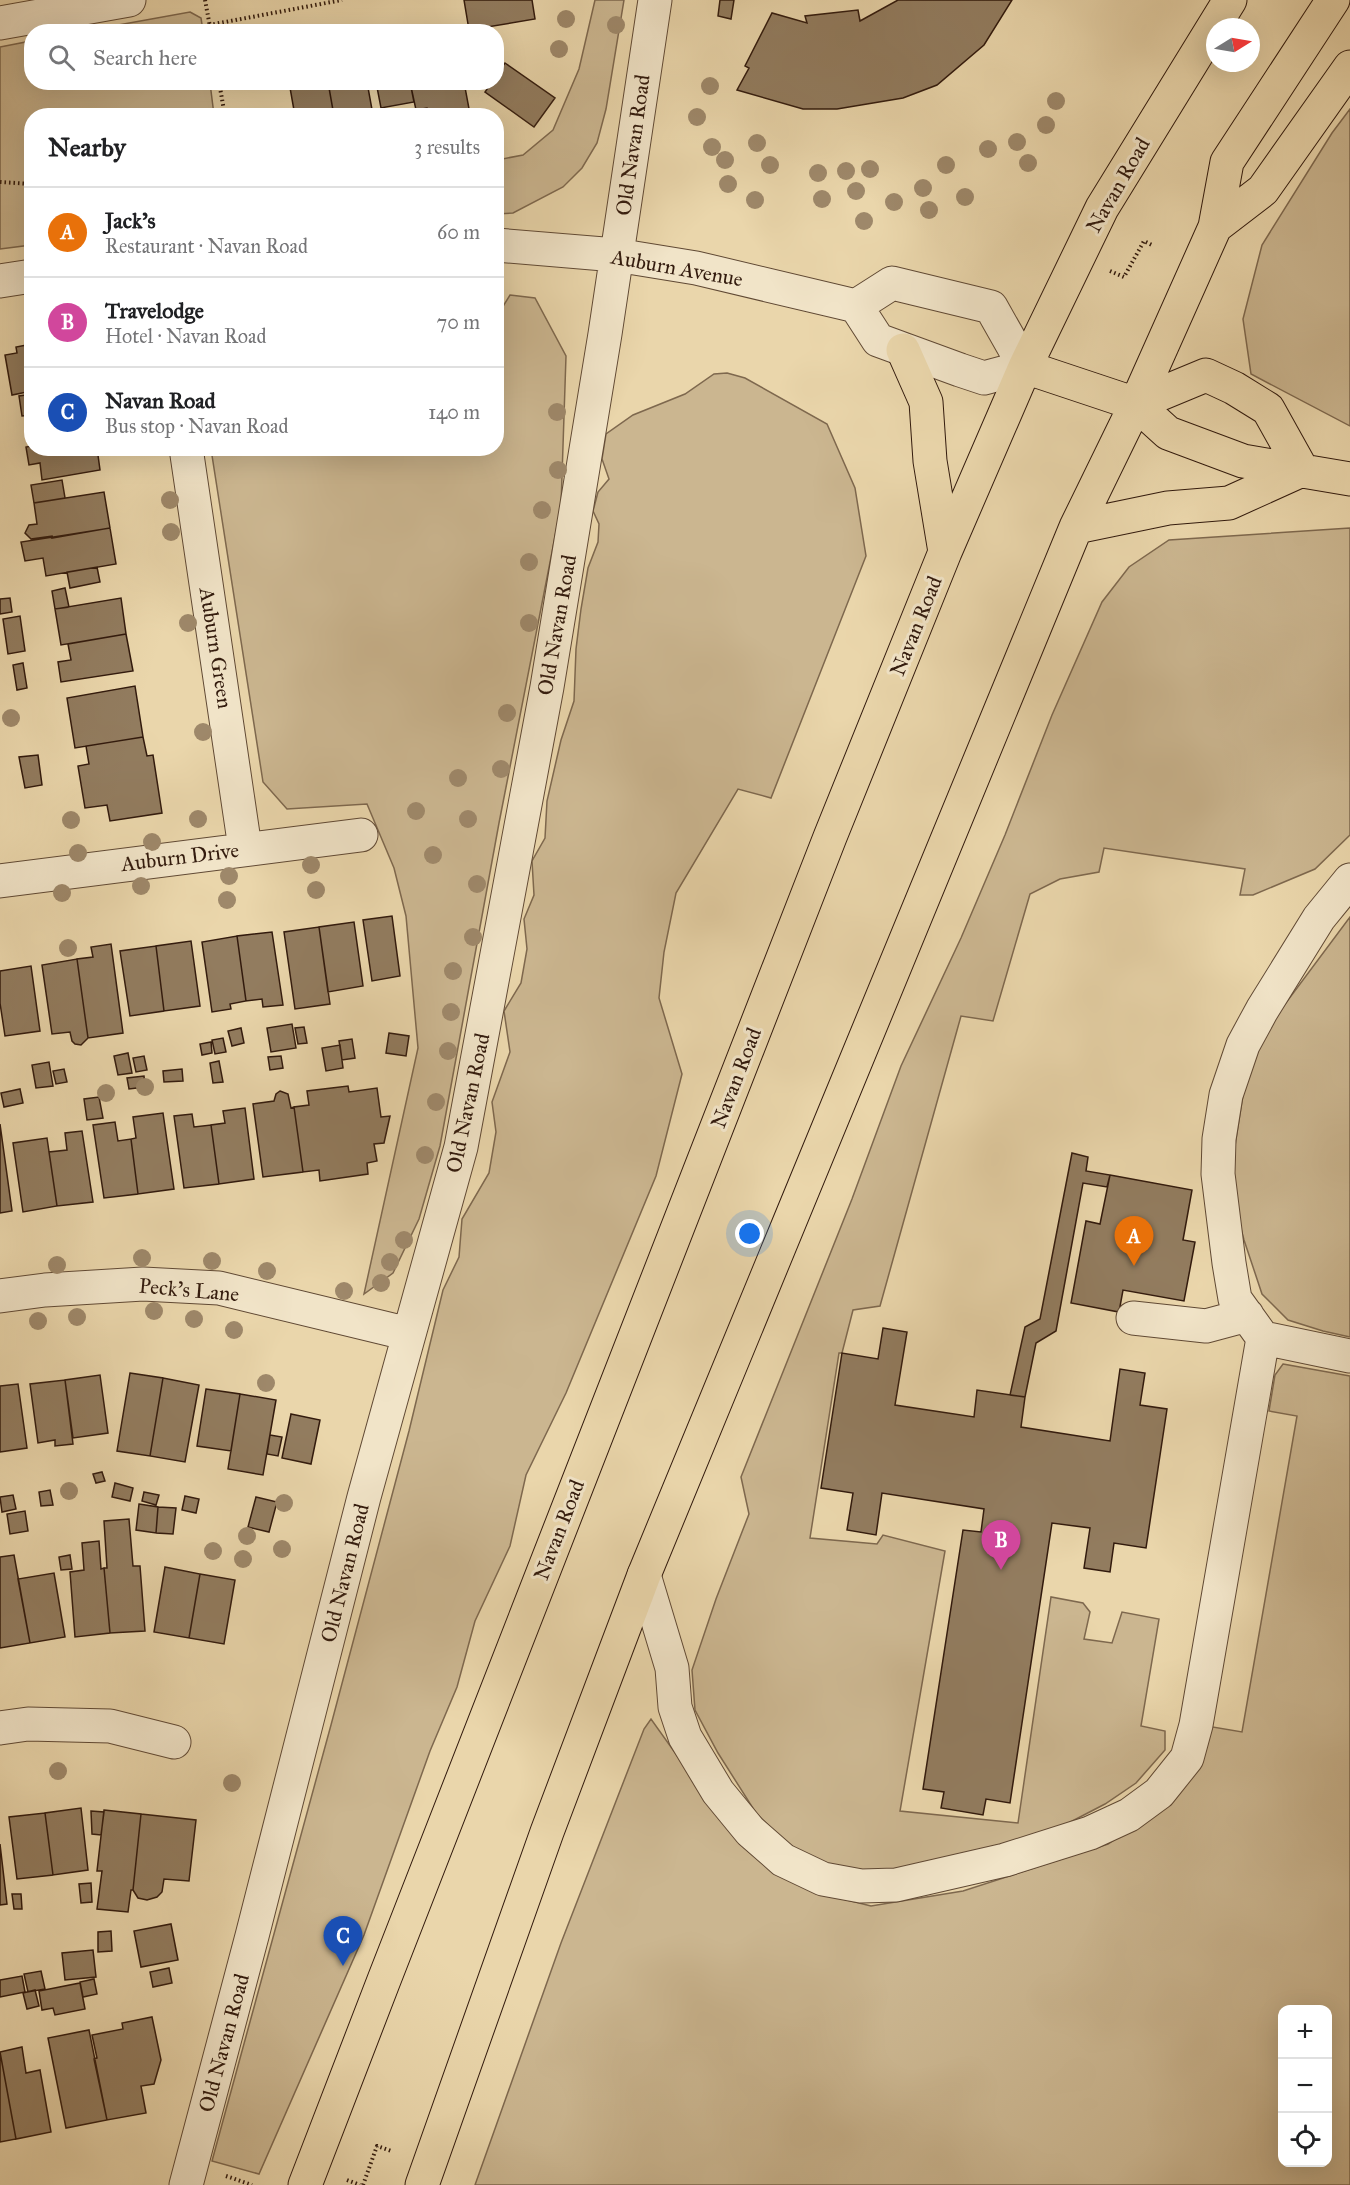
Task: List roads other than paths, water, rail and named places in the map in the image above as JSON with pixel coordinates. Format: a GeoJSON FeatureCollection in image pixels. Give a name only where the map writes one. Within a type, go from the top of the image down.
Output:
{"type":"FeatureCollection","features":[{"type":"Feature","properties":{"kind":"main road","name":"Navan Road"},"geometry":{"type":"LineString","coordinates":[[306,2185],[795,926],[945,552],[1025,367],[1102,208],[1230,0]]}},
{"type":"Feature","properties":{"kind":"main road"},"geometry":{"type":"LineString","coordinates":[[422,2185],[543,1844],[644,1575],[1076,527],[1137,404],[1215,227],[1227,162],[1333,0]]}},
{"type":"Feature","properties":{"kind":"main road"},"geometry":{"type":"LineString","coordinates":[[1215,227],[1263,190],[1350,67]]}},
{"type":"Feature","properties":{"kind":"main road"},"geometry":{"type":"LineString","coordinates":[[903,350],[926,402],[930,461],[945,552]]}},
{"type":"Feature","properties":{"kind":"main road"},"geometry":{"type":"LineString","coordinates":[[1025,367],[1137,404],[1168,433],[1243,461],[1350,479]]}},
{"type":"Feature","properties":{"kind":"main road"},"geometry":{"type":"LineString","coordinates":[[1137,404],[1206,375],[1234,388],[1268,409],[1302,470]]}},
{"type":"Feature","properties":{"kind":"main road"},"geometry":{"type":"LineString","coordinates":[[1076,527],[1167,508],[1228,503],[1302,470]]}},
{"type":"Feature","properties":{"kind":"street"},"geometry":{"type":"LineString","coordinates":[[0,23],[129,0]]}},
{"type":"Feature","properties":{"kind":"street","name":"Old Navan Road"},"geometry":{"type":"LineString","coordinates":[[186,2185],[364,1497],[461,1147],[547,687],[655,0]]}},
{"type":"Feature","properties":{"kind":"street","name":"Auburn Avenue"},"geometry":{"type":"LineString","coordinates":[[504,246],[616,255],[696,268],[856,306]]}},
{"type":"Feature","properties":{"kind":"street"},"geometry":{"type":"LineString","coordinates":[[0,281],[24,277]]}},
{"type":"Feature","properties":{"kind":"street"},"geometry":{"type":"LineString","coordinates":[[892,284],[991,307],[1025,367],[984,378],[903,350],[878,340],[856,306],[892,284]]}},
{"type":"Feature","properties":{"kind":"street","name":"Auburn Green"},"geometry":{"type":"LineString","coordinates":[[187,456],[245,848]]}},
{"type":"Feature","properties":{"kind":"street","name":"Auburn Drive"},"geometry":{"type":"LineString","coordinates":[[0,880],[361,835]]}},
{"type":"Feature","properties":{"kind":"street"},"geometry":{"type":"LineString","coordinates":[[644,1575],[672,1668],[675,1707],[685,1737],[718,1792],[750,1831],[783,1860],[823,1879],[861,1886],[896,1885],[1005,1860],[1090,1833],[1129,1815],[1159,1793],[1187,1758],[1196,1725],[1255,1326],[1235,1299],[1218,1174],[1219,1139],[1226,1095],[1243,1045],[1262,1010],[1319,918],[1350,880]]}},
{"type":"Feature","properties":{"kind":"street","name":"Peck's Lane"},"geometry":{"type":"LineString","coordinates":[[0,1296],[45,1290],[135,1284],[219,1288],[409,1334]]}},
{"type":"Feature","properties":{"kind":"street"},"geometry":{"type":"LineString","coordinates":[[1133,1318],[1206,1326],[1255,1326],[1350,1356]]}},
{"type":"Feature","properties":{"kind":"street"},"geometry":{"type":"LineString","coordinates":[[0,1728],[28,1724],[110,1726],[174,1742]]}},
{"type":"Feature","properties":{"kind":"place","name":"Jack's"},"geometry":{"type":"Point","coordinates":[1134,1266]}},
{"type":"Feature","properties":{"kind":"place","name":"Travelodge"},"geometry":{"type":"Point","coordinates":[1001,1570]}},
{"type":"Feature","properties":{"kind":"place","name":"Navan Road"},"geometry":{"type":"Point","coordinates":[343,1966]}}]}
